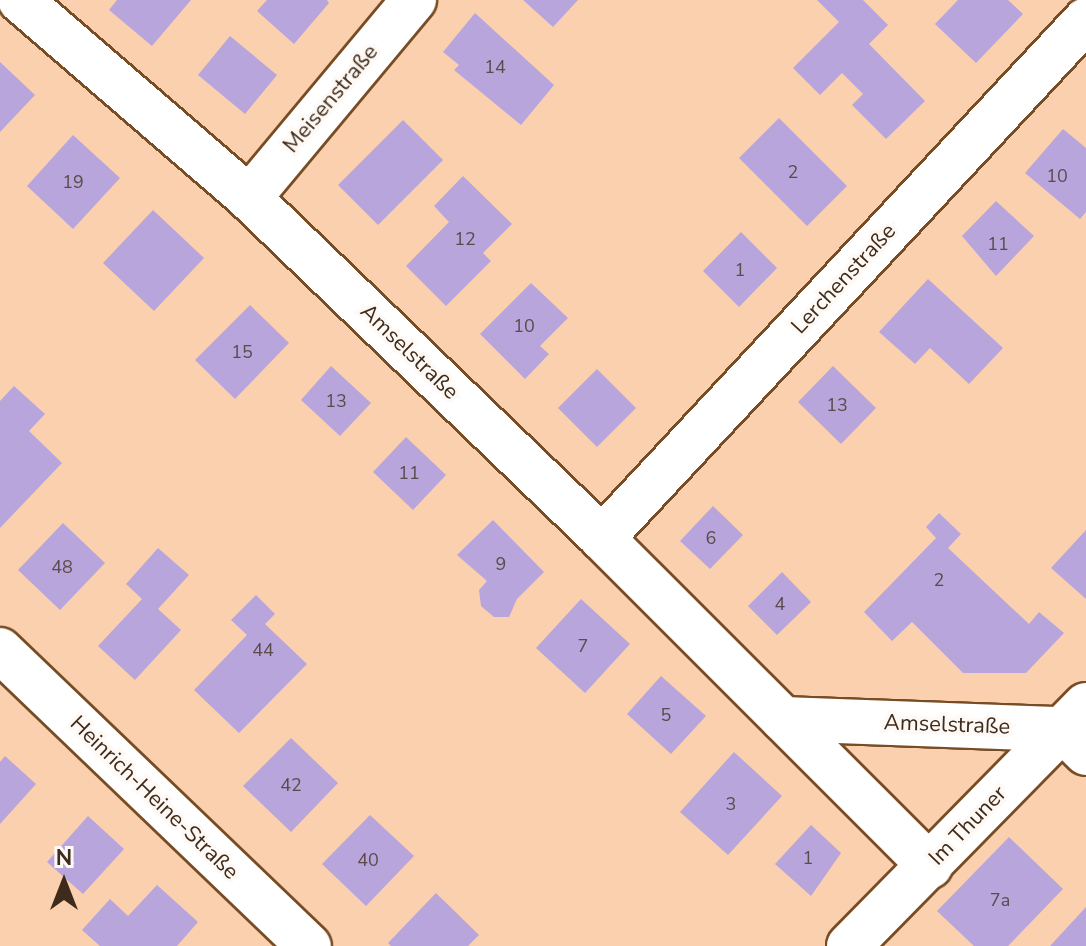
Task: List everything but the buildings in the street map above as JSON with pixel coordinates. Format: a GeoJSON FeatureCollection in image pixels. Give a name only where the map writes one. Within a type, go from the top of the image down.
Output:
{"type":"FeatureCollection","features":[{"type":"Feature","properties":{"kind":"street","name":"Amselstraße"},"geometry":{"type":"LineString","coordinates":[[20,0],[249,198],[602,538],[930,866]]}},
{"type":"Feature","properties":{"kind":"street","name":"Meisenstraße"},"geometry":{"type":"LineString","coordinates":[[249,198],[414,0]]}},
{"type":"Feature","properties":{"kind":"street","name":"Lerchenstraße"},"geometry":{"type":"LineString","coordinates":[[602,538],[1086,20]]}},
{"type":"Feature","properties":{"kind":"street","name":"Heinrich-Heine-Straße"},"geometry":{"type":"LineString","coordinates":[[0,650],[309,946]]}},
{"type":"Feature","properties":{"kind":"street","name":"Amselstraße"},"geometry":{"type":"LineString","coordinates":[[783,719],[1078,729]]}},
{"type":"Feature","properties":{"kind":"street","name":"Im Thuner"},"geometry":{"type":"LineString","coordinates":[[849,946],[1078,729]]}}]}
